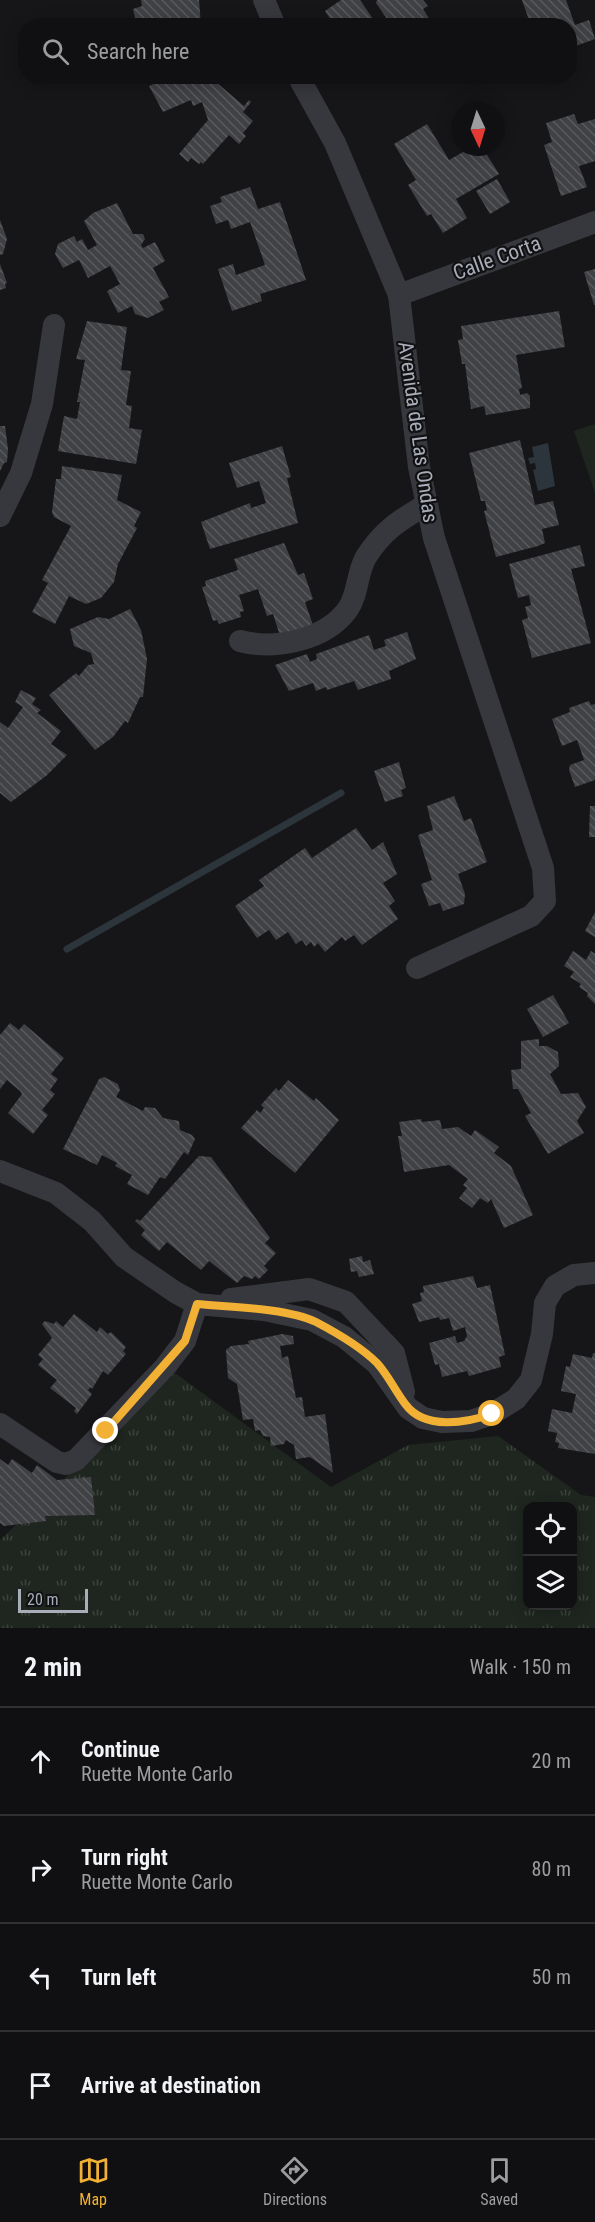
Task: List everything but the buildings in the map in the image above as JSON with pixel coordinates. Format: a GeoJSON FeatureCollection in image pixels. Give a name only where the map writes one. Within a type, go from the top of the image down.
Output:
{"type":"FeatureCollection","features":[{"type":"Feature","properties":{"kind":"street"},"geometry":{"type":"LineString","coordinates":[[264,0],[272,18]]}},
{"type":"Feature","properties":{"kind":"street","name":"Avenida de Las Ondas"},"geometry":{"type":"LineString","coordinates":[[302,84],[335,143],[399,295],[419,467],[434,538],[543,868],[545,901],[531,916],[417,968]]}},
{"type":"Feature","properties":{"kind":"street","name":"Calle Corta"},"geometry":{"type":"LineString","coordinates":[[399,295],[595,222]]}},
{"type":"Feature","properties":{"kind":"street"},"geometry":{"type":"LineString","coordinates":[[0,516],[21,473],[42,404],[54,326]]}},
{"type":"Feature","properties":{"kind":"street"},"geometry":{"type":"LineString","coordinates":[[240,641],[260,646],[285,644],[324,629],[348,609],[364,559],[390,525],[427,504]]}},
{"type":"Feature","properties":{"kind":"street"},"geometry":{"type":"LineString","coordinates":[[0,1171],[56,1193],[92,1221],[124,1257],[175,1292],[197,1304],[264,1310],[312,1320],[344,1337],[377,1364],[408,1408],[423,1418],[442,1422],[471,1421],[492,1414],[516,1399],[531,1380],[542,1334],[545,1303],[555,1286],[574,1275],[595,1273]]}},
{"type":"Feature","properties":{"kind":"street"},"geometry":{"type":"LineString","coordinates":[[197,1304],[278,1291],[309,1289],[346,1302],[394,1353],[408,1408]]}},
{"type":"Feature","properties":{"kind":"street"},"geometry":{"type":"LineString","coordinates":[[0,1424],[57,1462],[66,1464],[76,1460],[106,1431],[185,1341],[197,1304]]}},
{"type":"Feature","properties":{"kind":"green space"},"geometry":{"type":"Polygon","coordinates":[[[595,424],[595,493],[574,431],[595,424]]]}},
{"type":"Feature","properties":{"kind":"green space"},"geometry":{"type":"Polygon","coordinates":[[[175,1373],[331,1487],[408,1445],[498,1436],[581,1495],[595,1497],[595,1628],[0,1628],[0,1540],[175,1373]]]}},
{"type":"Feature","properties":{"kind":"shaded area"},"geometry":{"type":"Polygon","coordinates":[[[548,443],[555,486],[538,491],[533,470],[536,469],[535,463],[530,464],[528,458],[534,457],[532,447],[548,443]]]}},
{"type":"Feature","properties":{"kind":"waterway"},"geometry":{"type":"LineString","coordinates":[[67,949],[341,793]]}},
{"type":"Feature","properties":{"kind":"route"},"geometry":{"type":"LineString","coordinates":[[106,1431],[185,1341],[197,1304],[264,1310],[312,1320],[344,1337],[377,1364],[408,1408],[423,1418],[442,1422],[471,1421],[492,1414]]}}]}
